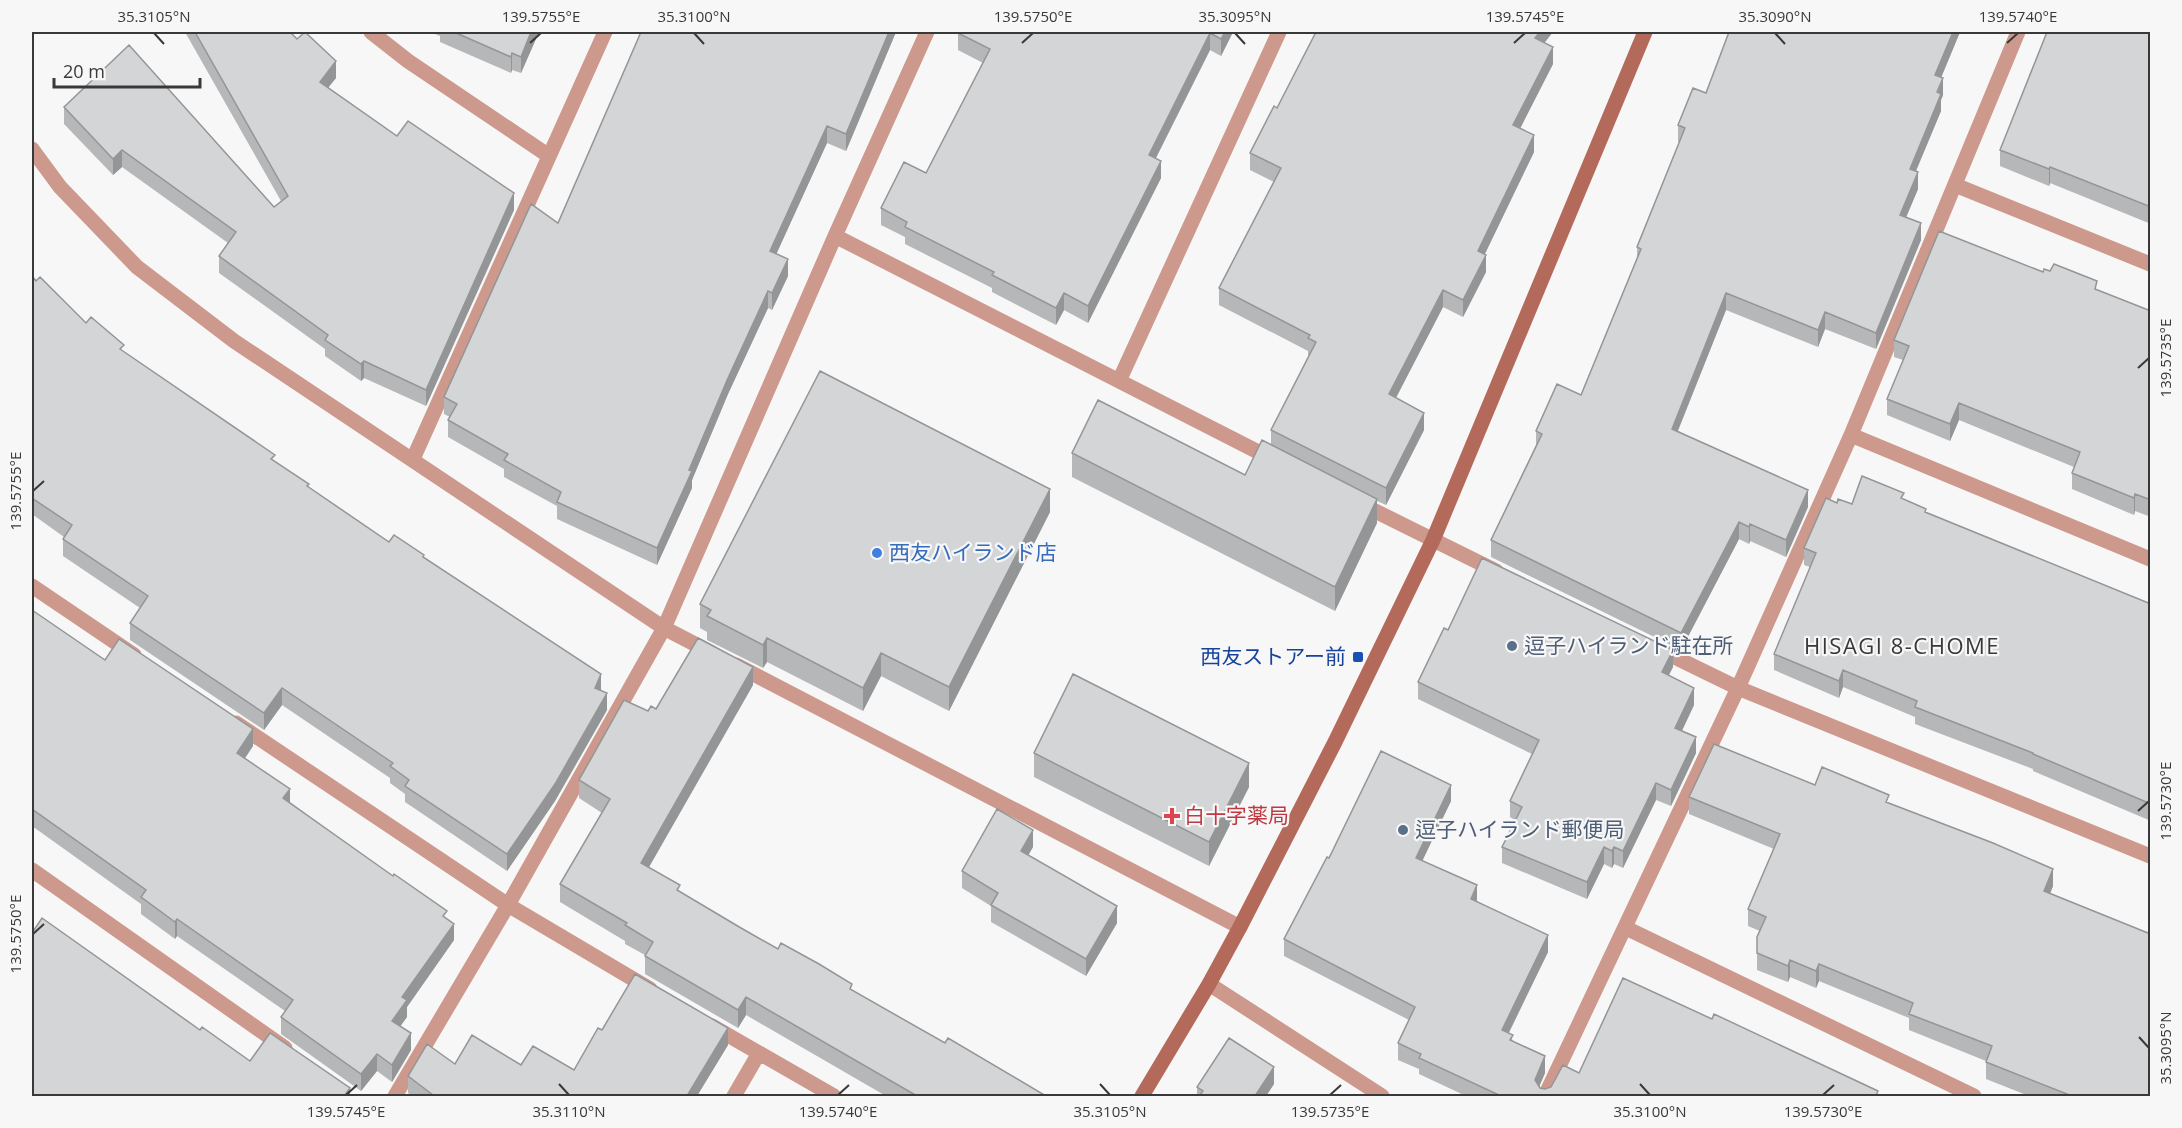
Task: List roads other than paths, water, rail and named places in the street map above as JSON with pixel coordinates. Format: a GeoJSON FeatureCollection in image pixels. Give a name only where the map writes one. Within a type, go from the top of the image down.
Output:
{"type":"FeatureCollection","features":[{"type":"Feature","properties":{"kind":"street"},"geometry":{"type":"LineString","coordinates":[[371,32],[408,61],[549,156]]}},
{"type":"Feature","properties":{"kind":"street"},"geometry":{"type":"LineString","coordinates":[[413,459],[605,32]]}},
{"type":"Feature","properties":{"kind":"street"},"geometry":{"type":"LineString","coordinates":[[395,1096],[508,905],[664,628],[835,236],[927,32]]}},
{"type":"Feature","properties":{"kind":"street"},"geometry":{"type":"LineString","coordinates":[[1119,381],[1279,32]]}},
{"type":"Feature","properties":{"kind":"street"},"geometry":{"type":"LineString","coordinates":[[1142,1096],[1240,927],[1335,742],[1433,540],[1645,32]]}},
{"type":"Feature","properties":{"kind":"street"},"geometry":{"type":"LineString","coordinates":[[1545,1096],[1738,688],[1851,435],[2018,32]]}},
{"type":"Feature","properties":{"kind":"street"},"geometry":{"type":"LineString","coordinates":[[32,148],[60,187],[137,267],[234,341],[664,628],[1240,927]]}},
{"type":"Feature","properties":{"kind":"street"},"geometry":{"type":"LineString","coordinates":[[1955,185],[2151,264]]}},
{"type":"Feature","properties":{"kind":"street"},"geometry":{"type":"LineString","coordinates":[[835,236],[1286,466]]}},
{"type":"Feature","properties":{"kind":"street"},"geometry":{"type":"LineString","coordinates":[[1851,435],[2151,558]]}},
{"type":"Feature","properties":{"kind":"street"},"geometry":{"type":"LineString","coordinates":[[1348,497],[1513,579]]}},
{"type":"Feature","properties":{"kind":"street"},"geometry":{"type":"LineString","coordinates":[[32,586],[151,666]]}},
{"type":"Feature","properties":{"kind":"street"},"geometry":{"type":"LineString","coordinates":[[1643,642],[1738,688],[2151,856]]}},
{"type":"Feature","properties":{"kind":"street"},"geometry":{"type":"LineString","coordinates":[[221,713],[508,905],[658,994]]}},
{"type":"Feature","properties":{"kind":"street"},"geometry":{"type":"LineString","coordinates":[[32,870],[295,1055]]}},
{"type":"Feature","properties":{"kind":"street"},"geometry":{"type":"LineString","coordinates":[[1626,928],[1974,1096]]}},
{"type":"Feature","properties":{"kind":"street"},"geometry":{"type":"LineString","coordinates":[[1209,984],[1382,1096]]}},
{"type":"Feature","properties":{"kind":"street"},"geometry":{"type":"LineString","coordinates":[[698,1018],[834,1096]]}},
{"type":"Feature","properties":{"kind":"street"},"geometry":{"type":"LineString","coordinates":[[734,1096],[759,1053]]}},
{"type":"Feature","properties":{"kind":"place","name":"西友ハイランド店"},"geometry":{"type":"Point","coordinates":[877,553]}},
{"type":"Feature","properties":{"kind":"place","name":"逗子ハイランド駐在所"},"geometry":{"type":"Point","coordinates":[1512,646]}},
{"type":"Feature","properties":{"kind":"place","name":"西友ストアー前"},"geometry":{"type":"Point","coordinates":[1358,657]}},
{"type":"Feature","properties":{"kind":"place","name":"白十字薬局"},"geometry":{"type":"Point","coordinates":[1172,816]}},
{"type":"Feature","properties":{"kind":"place","name":"逗子ハイランド郵便局"},"geometry":{"type":"Point","coordinates":[1403,830]}},
{"type":"Feature","properties":{"kind":"district","name":"HISAGI 8-CHOME"},"geometry":{"type":"Point","coordinates":[1902,646]}}]}
